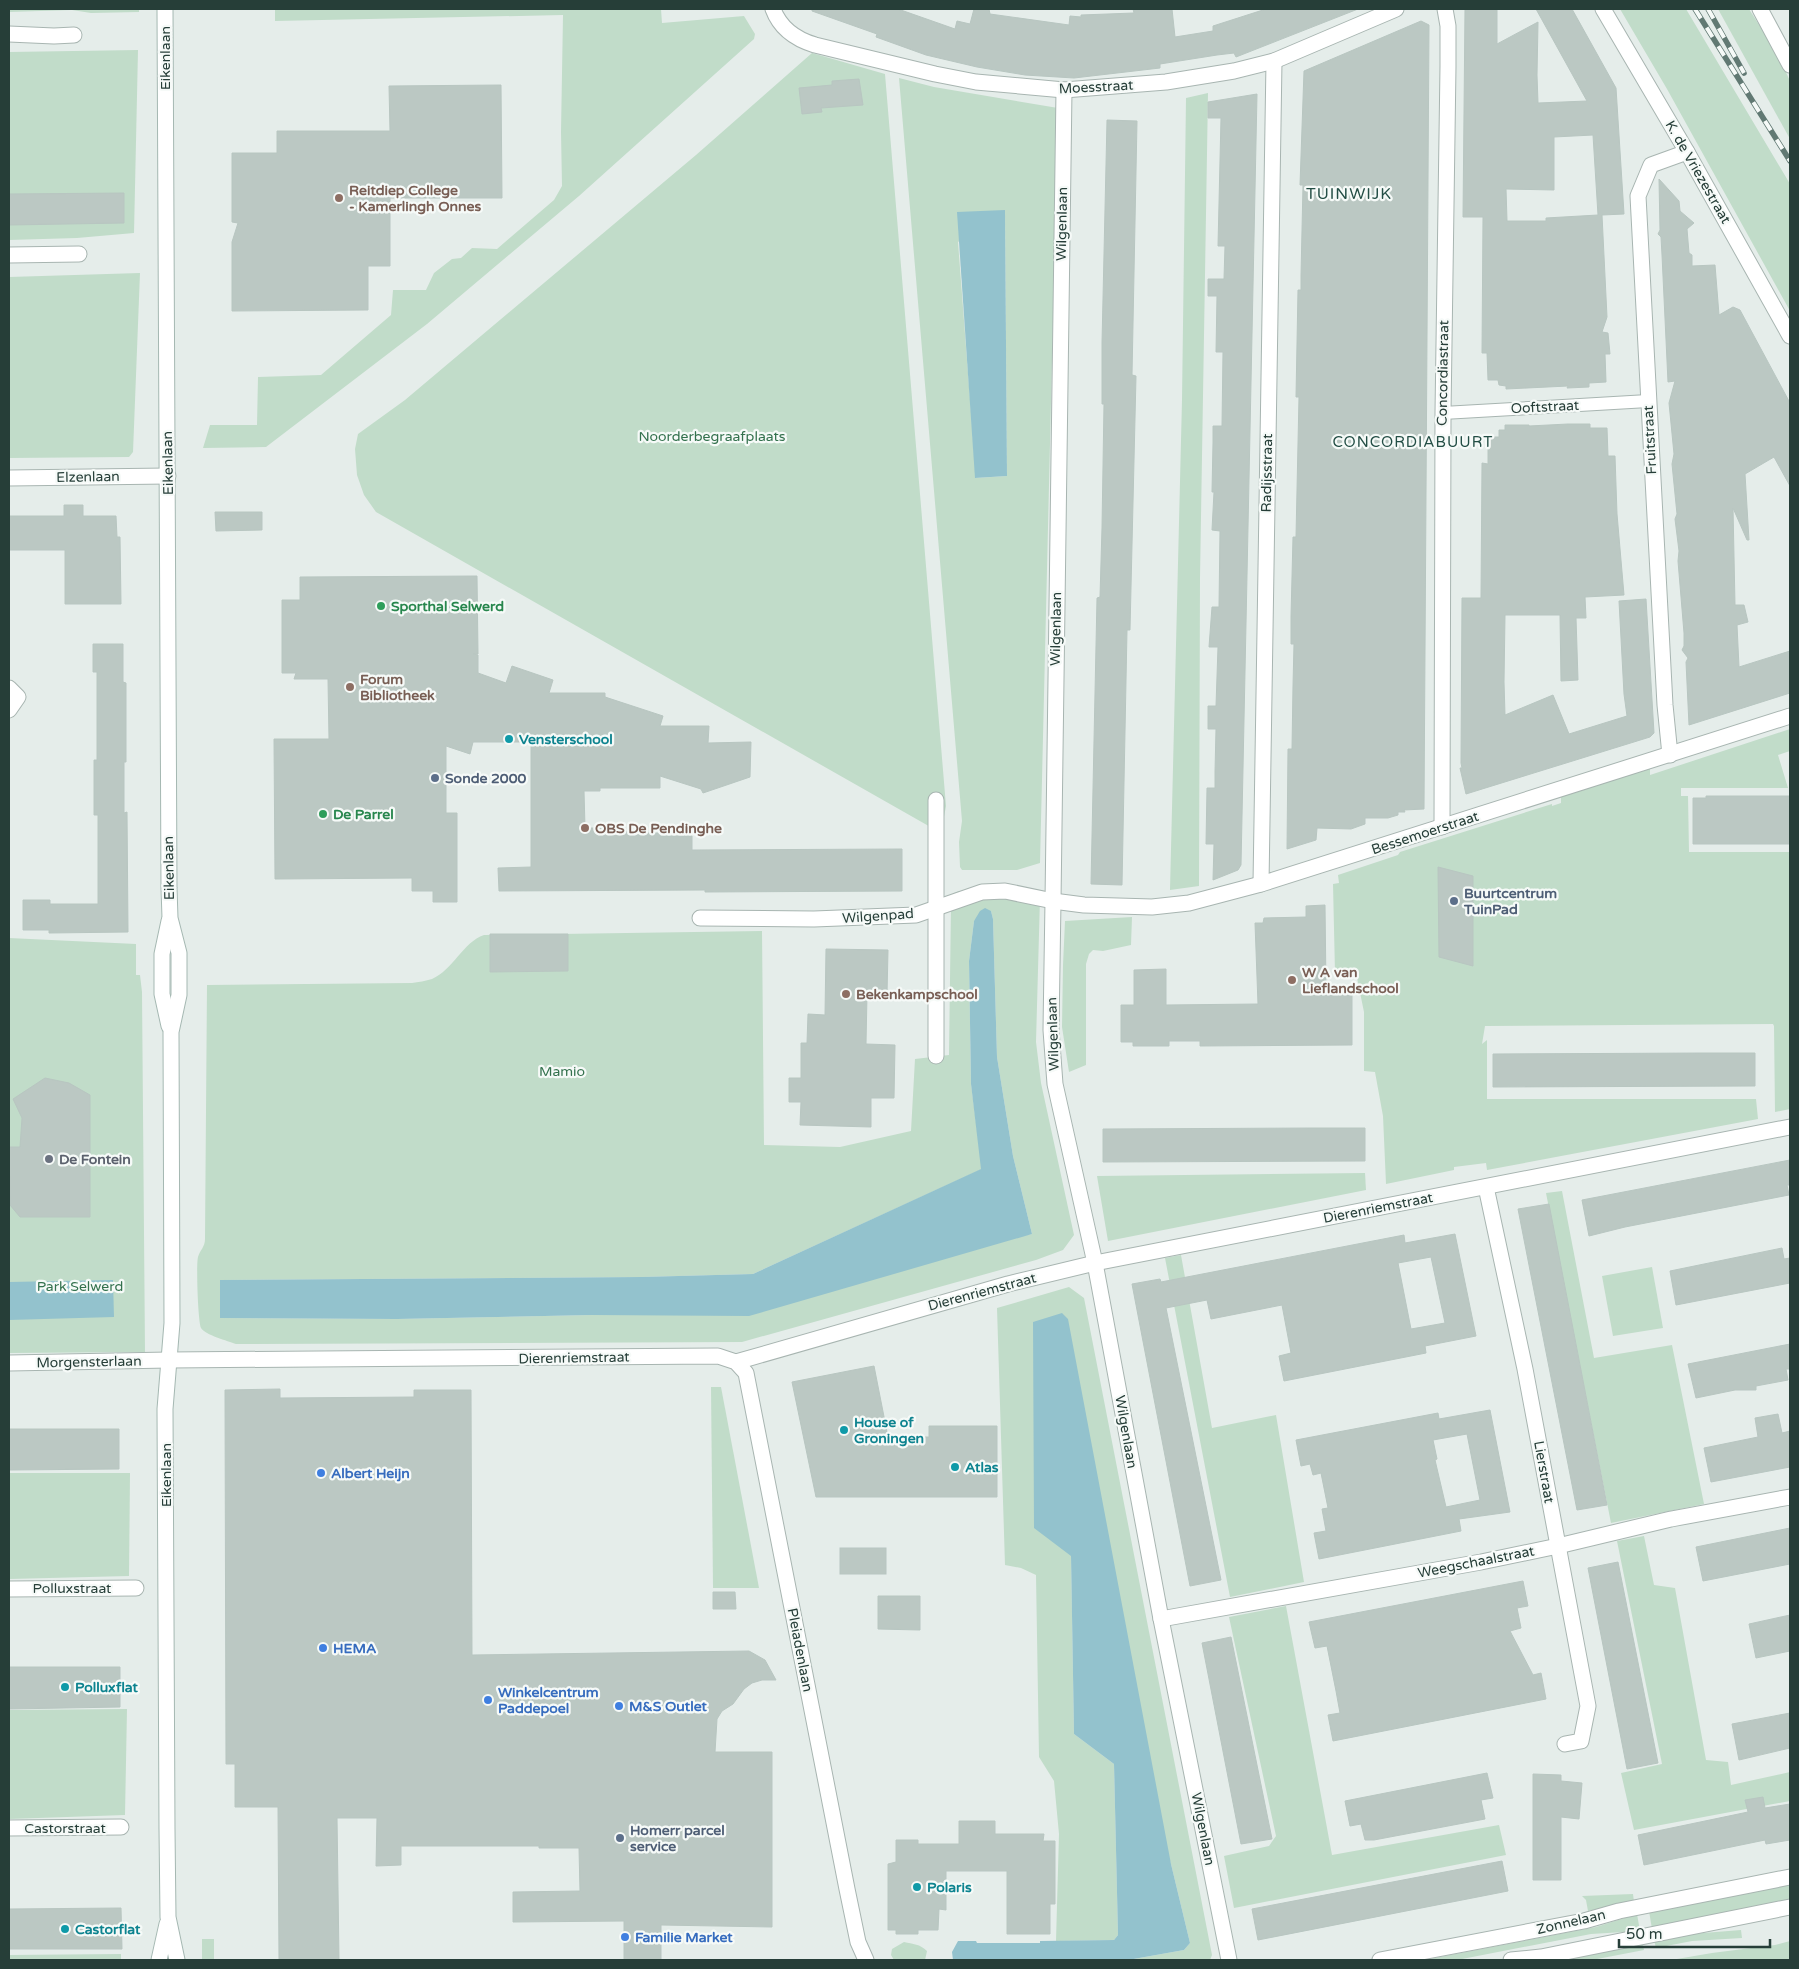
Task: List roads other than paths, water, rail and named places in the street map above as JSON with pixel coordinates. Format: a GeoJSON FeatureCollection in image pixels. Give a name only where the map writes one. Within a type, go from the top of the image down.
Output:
{"type":"FeatureCollection","features":[{"type":"Feature","properties":{"kind":"street","name":"Eikenlaan"},"geometry":{"type":"LineString","coordinates":[[165,9],[170,918],[179,953],[179,995],[171,1032],[172,1323],[165,1409],[168,1917],[177,1960]]}},
{"type":"Feature","properties":{"kind":"street","name":"Moesstraat"},"geometry":{"type":"LineString","coordinates":[[773,9],[783,28],[801,40],[815,45],[976,82],[1064,90],[1166,82],[1234,71],[1274,61],[1396,9]]}},
{"type":"Feature","properties":{"kind":"street","name":"Concordiastraat"},"geometry":{"type":"LineString","coordinates":[[1442,827],[1442,413],[1448,66],[1448,26],[1445,9]]}},
{"type":"Feature","properties":{"kind":"street","name":"K. de Vriezestraat"},"geometry":{"type":"LineString","coordinates":[[1603,9],[1687,152],[1790,336]]}},
{"type":"Feature","properties":{"kind":"street"},"geometry":{"type":"LineString","coordinates":[[1760,9],[1790,65]]}},
{"type":"Feature","properties":{"kind":"street"},"geometry":{"type":"LineString","coordinates":[[9,34],[54,36],[74,34]]}},
{"type":"Feature","properties":{"kind":"street","name":"Radijsstraat"},"geometry":{"type":"LineString","coordinates":[[1261,884],[1274,61]]}},
{"type":"Feature","properties":{"kind":"street","name":"Wilgenlaan"},"geometry":{"type":"LineString","coordinates":[[1064,90],[1053,901],[1052,1030],[1055,1084],[1094,1263],[1161,1619],[1229,1960]]}},
{"type":"Feature","properties":{"kind":"street","name":"Fruitstraat"},"geometry":{"type":"LineString","coordinates":[[1670,755],[1665,705],[1638,196],[1651,164],[1687,152]]}},
{"type":"Feature","properties":{"kind":"street"},"geometry":{"type":"LineString","coordinates":[[9,254],[79,254]]}},
{"type":"Feature","properties":{"kind":"street","name":"Ooftstraat"},"geometry":{"type":"LineString","coordinates":[[1442,413],[1648,401]]}},
{"type":"Feature","properties":{"kind":"street","name":"Elzenlaan"},"geometry":{"type":"LineString","coordinates":[[9,478],[168,476]]}},
{"type":"Feature","properties":{"kind":"street"},"geometry":{"type":"LineString","coordinates":[[9,688],[18,697],[9,710]]}},
{"type":"Feature","properties":{"kind":"street","name":"Bessemoerstraat"},"geometry":{"type":"LineString","coordinates":[[1053,901],[1084,905],[1152,907],[1189,902],[1261,884],[1790,716]]}},
{"type":"Feature","properties":{"kind":"street"},"geometry":{"type":"LineString","coordinates":[[936,800],[936,1056]]}},
{"type":"Feature","properties":{"kind":"street","name":"Wilgenpad"},"geometry":{"type":"LineString","coordinates":[[700,918],[814,919],[884,917],[916,914],[982,892],[1005,891],[1053,901]]}},
{"type":"Feature","properties":{"kind":"street","name":"Dierenriemstraat"},"geometry":{"type":"LineString","coordinates":[[169,1360],[718,1356],[736,1362],[1008,1284],[1094,1263],[1790,1127]]}},
{"type":"Feature","properties":{"kind":"street","name":"Lierstraat"},"geometry":{"type":"LineString","coordinates":[[1486,1187],[1525,1369],[1588,1706],[1581,1741],[1565,1744]]}},
{"type":"Feature","properties":{"kind":"street","name":"Morgensterlaan"},"geometry":{"type":"LineString","coordinates":[[9,1363],[169,1360]]}},
{"type":"Feature","properties":{"kind":"street","name":"Pleiadenlaan"},"geometry":{"type":"LineString","coordinates":[[736,1362],[746,1372],[858,1942],[866,1960]]}},
{"type":"Feature","properties":{"kind":"street","name":"Weegschaalstraat"},"geometry":{"type":"LineString","coordinates":[[1161,1619],[1290,1597],[1558,1546],[1671,1519],[1790,1497]]}},
{"type":"Feature","properties":{"kind":"street","name":"Polluxstraat"},"geometry":{"type":"LineString","coordinates":[[9,1589],[136,1588]]}},
{"type":"Feature","properties":{"kind":"street","name":"Castorstraat"},"geometry":{"type":"LineString","coordinates":[[9,1828],[121,1828]]}},
{"type":"Feature","properties":{"kind":"street","name":"Zonnelaan"},"geometry":{"type":"LineString","coordinates":[[1380,1960],[1584,1921],[1626,1909],[1790,1877]]}},
{"type":"Feature","properties":{"kind":"street","name":"Zonnelaan"},"geometry":{"type":"LineString","coordinates":[[1511,1960],[1541,1957],[1790,1906]]}},
{"type":"Feature","properties":{"kind":"street","name":"Eikenlaan"},"geometry":{"type":"LineString","coordinates":[[158,1960],[168,1917]]}},
{"type":"Feature","properties":{"kind":"street","name":"Pleiadenlaan"},"geometry":{"type":"LineString","coordinates":[[854,1960],[858,1942]]}},
{"type":"Feature","properties":{"kind":"water"},"geometry":{"type":"Polygon","coordinates":[[[1005,210],[1007,476],[975,478],[957,212],[1005,210]]]}},
{"type":"Feature","properties":{"kind":"water"},"geometry":{"type":"Polygon","coordinates":[[[985,908],[991,911],[993,919],[997,1057],[1013,1156],[1032,1234],[749,1316],[592,1315],[397,1319],[220,1318],[220,1280],[641,1277],[753,1274],[981,1169],[971,1084],[969,961],[974,921],[980,911],[985,908]]]}},
{"type":"Feature","properties":{"kind":"water"},"geometry":{"type":"Polygon","coordinates":[[[113,1280],[114,1317],[9,1320],[9,1282],[113,1280]]]}},
{"type":"Feature","properties":{"kind":"water"},"geometry":{"type":"Polygon","coordinates":[[[1062,1313],[1068,1319],[1171,1864],[1190,1943],[1184,1950],[1128,1960],[953,1960],[952,1952],[958,1941],[976,1941],[977,1943],[1040,1943],[1040,1941],[1114,1940],[1118,1935],[1114,1764],[1074,1734],[1071,1556],[1034,1528],[1033,1322],[1062,1313]]]}},
{"type":"Feature","properties":{"kind":"railway"},"geometry":{"type":"LineString","coordinates":[[1695,9],[1790,161]]}},
{"type":"Feature","properties":{"kind":"railway"},"geometry":{"type":"LineString","coordinates":[[1708,9],[1744,73]]}},
{"type":"Feature","properties":{"kind":"place","name":"Reitdiep College - Kamerlingh Onnes"},"geometry":{"type":"Point","coordinates":[339,198]}},
{"type":"Feature","properties":{"kind":"place","name":"Sporthal Selwerd"},"geometry":{"type":"Point","coordinates":[381,606]}},
{"type":"Feature","properties":{"kind":"place","name":"Forum Bibliotheek"},"geometry":{"type":"Point","coordinates":[350,687]}},
{"type":"Feature","properties":{"kind":"place","name":"Vensterschool"},"geometry":{"type":"Point","coordinates":[509,739]}},
{"type":"Feature","properties":{"kind":"place","name":"Sonde 2000"},"geometry":{"type":"Point","coordinates":[435,778]}},
{"type":"Feature","properties":{"kind":"place","name":"De Parrel"},"geometry":{"type":"Point","coordinates":[323,814]}},
{"type":"Feature","properties":{"kind":"place","name":"OBS De Pendinghe"},"geometry":{"type":"Point","coordinates":[585,828]}},
{"type":"Feature","properties":{"kind":"place","name":"Buurtcentrum TuinPad"},"geometry":{"type":"Point","coordinates":[1454,901]}},
{"type":"Feature","properties":{"kind":"place","name":"W A van Lieflandschool"},"geometry":{"type":"Point","coordinates":[1292,980]}},
{"type":"Feature","properties":{"kind":"place","name":"Bekenkampschool"},"geometry":{"type":"Point","coordinates":[846,994]}},
{"type":"Feature","properties":{"kind":"place","name":"De Fontein"},"geometry":{"type":"Point","coordinates":[49,1159]}},
{"type":"Feature","properties":{"kind":"place","name":"House of Groningen"},"geometry":{"type":"Point","coordinates":[844,1430]}},
{"type":"Feature","properties":{"kind":"place","name":"Atlas"},"geometry":{"type":"Point","coordinates":[955,1467]}},
{"type":"Feature","properties":{"kind":"place","name":"Albert Heijn"},"geometry":{"type":"Point","coordinates":[321,1473]}},
{"type":"Feature","properties":{"kind":"place","name":"HEMA"},"geometry":{"type":"Point","coordinates":[323,1648]}},
{"type":"Feature","properties":{"kind":"place","name":"Polluxflat"},"geometry":{"type":"Point","coordinates":[65,1687]}},
{"type":"Feature","properties":{"kind":"place","name":"Winkelcentrum Paddepoel"},"geometry":{"type":"Point","coordinates":[488,1700]}},
{"type":"Feature","properties":{"kind":"place","name":"M&S Outlet"},"geometry":{"type":"Point","coordinates":[619,1706]}},
{"type":"Feature","properties":{"kind":"place","name":"Homerr parcel service"},"geometry":{"type":"Point","coordinates":[620,1838]}},
{"type":"Feature","properties":{"kind":"place","name":"Polaris"},"geometry":{"type":"Point","coordinates":[917,1887]}},
{"type":"Feature","properties":{"kind":"place","name":"Castorflat"},"geometry":{"type":"Point","coordinates":[65,1929]}},
{"type":"Feature","properties":{"kind":"place","name":"Familie Market"},"geometry":{"type":"Point","coordinates":[625,1937]}},
{"type":"Feature","properties":{"kind":"district","name":"TUINWIJK"},"geometry":{"type":"Point","coordinates":[1349,194]}},
{"type":"Feature","properties":{"kind":"district","name":"CONCORDIABUURT"},"geometry":{"type":"Point","coordinates":[1413,442]}},
{"type":"Feature","properties":{"kind":"park label","name":"Noorderbegraafplaats"},"geometry":{"type":"Point","coordinates":[712,436]}},
{"type":"Feature","properties":{"kind":"park label","name":"Mamio"},"geometry":{"type":"Point","coordinates":[562,1071]}},
{"type":"Feature","properties":{"kind":"park label","name":"Park Selwerd"},"geometry":{"type":"Point","coordinates":[80,1286]}}]}
